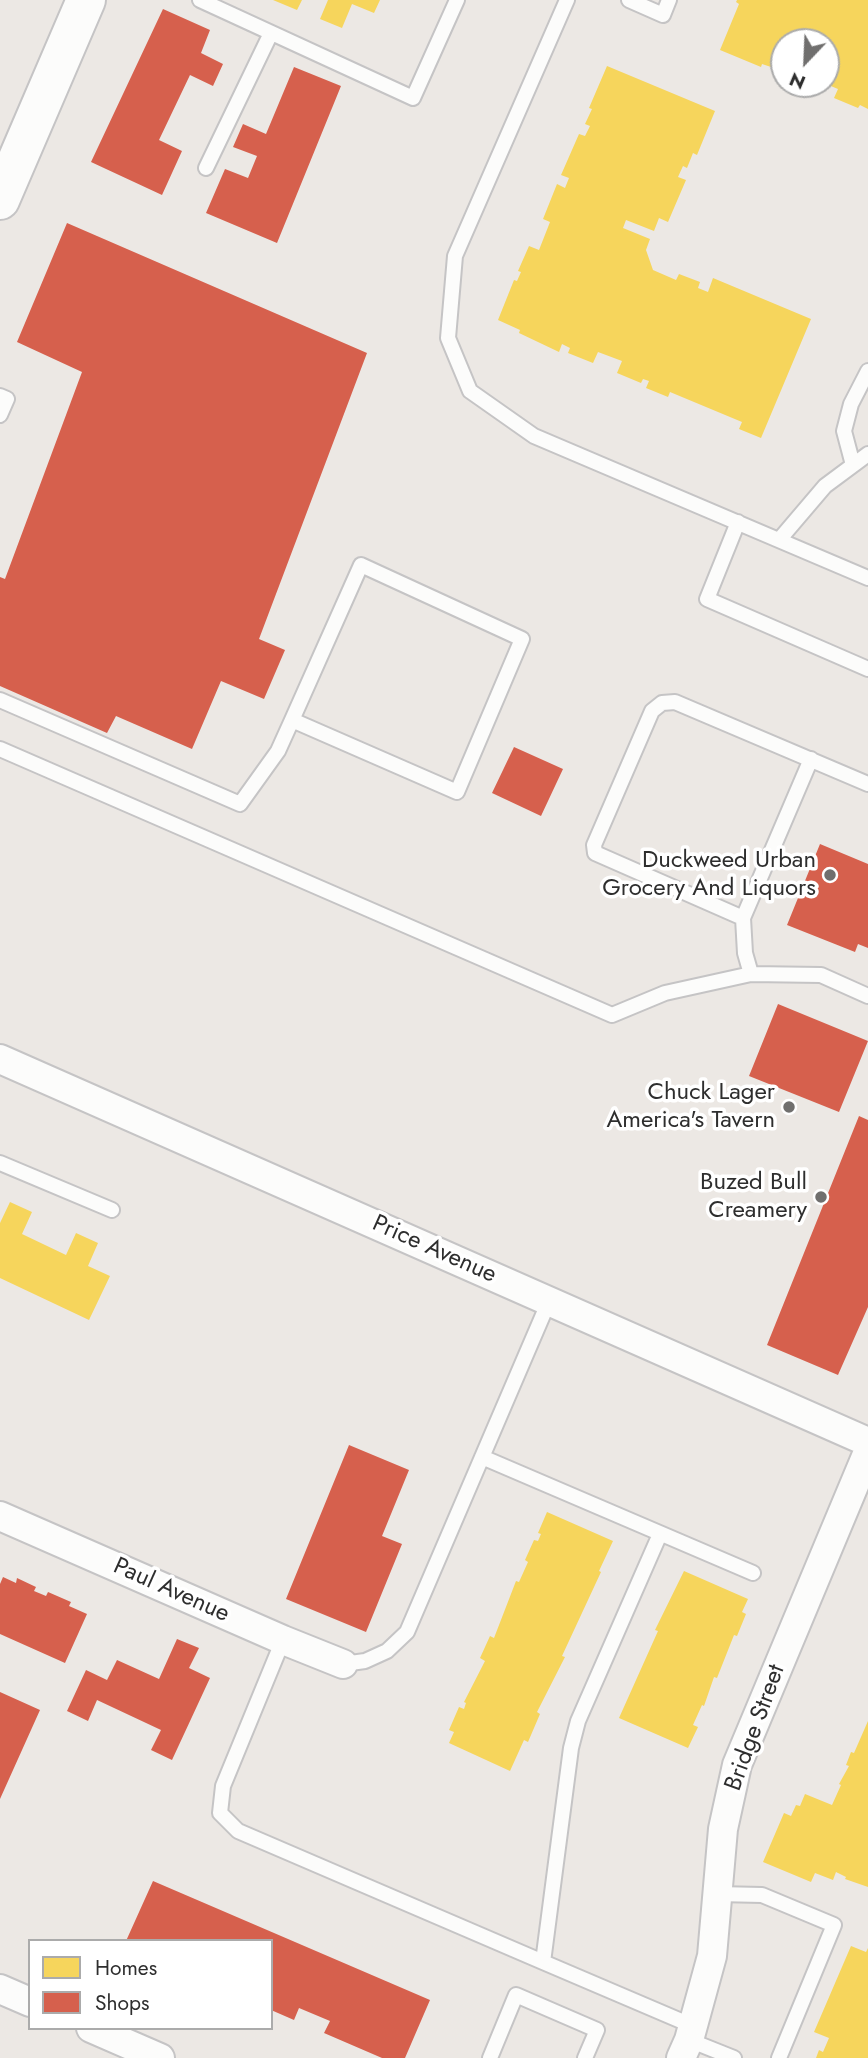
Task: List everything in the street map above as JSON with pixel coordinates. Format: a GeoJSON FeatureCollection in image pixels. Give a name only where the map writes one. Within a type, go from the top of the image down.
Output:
{"type":"FeatureCollection","features":[{"type":"Feature","properties":{"kind":"street"},"geometry":{"type":"LineString","coordinates":[[0,201],[86,0]]}},
{"type":"Feature","properties":{"kind":"street","name":"Price Avenue"},"geometry":{"type":"LineString","coordinates":[[0,1059],[868,1442]]}},
{"type":"Feature","properties":{"kind":"street","name":"Bridge Street"},"geometry":{"type":"LineString","coordinates":[[688,2041],[712,1956],[723,1829],[737,1765],[868,1452]]}},
{"type":"Feature","properties":{"kind":"street","name":"Paul Avenue"},"geometry":{"type":"LineString","coordinates":[[0,1517],[343,1664]]}},
{"type":"Feature","properties":{"kind":"street"},"geometry":{"type":"LineString","coordinates":[[0,1989],[28,2001]]}},
{"type":"Feature","properties":{"kind":"street"},"geometry":{"type":"LineString","coordinates":[[96,2030],[160,2058]]}},
{"type":"Feature","properties":{"kind":"lane"},"geometry":{"type":"LineString","coordinates":[[200,0],[414,97],[457,0]]}},
{"type":"Feature","properties":{"kind":"lane"},"geometry":{"type":"LineString","coordinates":[[567,0],[455,256],[448,338],[470,391],[534,436],[868,578]]}},
{"type":"Feature","properties":{"kind":"lane"},"geometry":{"type":"LineString","coordinates":[[629,0],[663,15],[669,0]]}},
{"type":"Feature","properties":{"kind":"lane"},"geometry":{"type":"LineString","coordinates":[[206,168],[271,33]]}},
{"type":"Feature","properties":{"kind":"lane"},"geometry":{"type":"LineString","coordinates":[[853,465],[844,431],[851,404],[868,371]]}},
{"type":"Feature","properties":{"kind":"lane"},"geometry":{"type":"LineString","coordinates":[[0,396],[7,399],[0,415]]}},
{"type":"Feature","properties":{"kind":"lane"},"geometry":{"type":"LineString","coordinates":[[779,540],[825,486],[868,454]]}},
{"type":"Feature","properties":{"kind":"lane"},"geometry":{"type":"LineString","coordinates":[[738,522],[707,599],[868,669]]}},
{"type":"Feature","properties":{"kind":"lane"},"geometry":{"type":"LineString","coordinates":[[0,700],[240,804],[278,751],[361,565],[522,639],[457,792],[292,720]]}},
{"type":"Feature","properties":{"kind":"lane"},"geometry":{"type":"LineString","coordinates":[[743,918],[595,853],[594,845],[652,711],[662,703],[675,702],[868,784]]}},
{"type":"Feature","properties":{"kind":"lane"},"geometry":{"type":"LineString","coordinates":[[0,749],[612,1015],[665,993],[751,975],[821,975],[865,992]]}},
{"type":"Feature","properties":{"kind":"lane"},"geometry":{"type":"LineString","coordinates":[[751,975],[745,953],[743,918],[811,759]]}},
{"type":"Feature","properties":{"kind":"lane"},"geometry":{"type":"LineString","coordinates":[[0,1163],[111,1210]]}},
{"type":"Feature","properties":{"kind":"lane"},"geometry":{"type":"LineString","coordinates":[[343,1664],[365,1661],[387,1651],[407,1632],[549,1301]]}},
{"type":"Feature","properties":{"kind":"lane"},"geometry":{"type":"LineString","coordinates":[[482,1457],[753,1573]]}},
{"type":"Feature","properties":{"kind":"lane"},"geometry":{"type":"LineString","coordinates":[[543,1962],[571,1748],[578,1721],[660,1534]]}},
{"type":"Feature","properties":{"kind":"lane"},"geometry":{"type":"LineString","coordinates":[[283,1640],[223,1786],[220,1813],[238,1831],[543,1962],[688,2041],[734,2058]]}},
{"type":"Feature","properties":{"kind":"lane"},"geometry":{"type":"LineString","coordinates":[[717,1894],[762,1895],[834,1925],[779,2058]]}},
{"type":"Feature","properties":{"kind":"lane"},"geometry":{"type":"LineString","coordinates":[[490,2058],[516,1995],[597,2030],[585,2058]]}},
{"type":"Feature","properties":{"kind":"building: Homes"},"geometry":{"type":"Polygon","coordinates":[[[273,0],[302,0],[297,10],[273,0]]]}},
{"type":"Feature","properties":{"kind":"building: Homes"},"geometry":{"type":"Polygon","coordinates":[[[328,0],[380,0],[374,13],[352,4],[342,28],[320,19],[328,0]]]}},
{"type":"Feature","properties":{"kind":"building: Homes"},"geometry":{"type":"Polygon","coordinates":[[[868,0],[868,109],[860,105],[858,108],[834,98],[840,98],[840,28],[770,28],[770,67],[762,64],[761,67],[720,50],[739,4],[736,2],[868,0]]]}},
{"type":"Feature","properties":{"kind":"building: Homes"},"geometry":{"type":"Polygon","coordinates":[[[607,66],[715,111],[697,155],[693,153],[687,168],[683,166],[678,177],[686,180],[668,222],[659,218],[654,231],[626,220],[623,228],[650,239],[646,250],[653,270],[676,280],[679,274],[700,282],[698,288],[708,292],[713,278],[811,319],[761,438],[739,429],[742,422],[670,392],[668,397],[646,388],[649,381],[643,379],[641,383],[617,373],[622,361],[598,352],[593,363],[568,353],[570,348],[562,344],[559,352],[498,320],[514,280],[517,281],[521,272],[518,271],[529,246],[539,250],[550,222],[543,219],[557,184],[565,188],[569,178],[561,175],[579,134],[585,136],[590,126],[585,124],[592,109],[589,108],[607,66]]]}},
{"type":"Feature","properties":{"kind":"building: Homes"},"geometry":{"type":"Polygon","coordinates":[[[10,1202],[32,1212],[22,1234],[66,1255],[76,1233],[98,1243],[88,1266],[110,1276],[89,1320],[0,1278],[0,1223],[10,1202]]]}},
{"type":"Feature","properties":{"kind":"building: Homes"},"geometry":{"type":"Polygon","coordinates":[[[547,1512],[613,1541],[562,1656],[565,1657],[537,1712],[540,1714],[528,1742],[524,1740],[510,1771],[449,1743],[454,1732],[449,1730],[459,1707],[464,1709],[464,1702],[485,1661],[480,1658],[490,1636],[494,1638],[516,1581],[519,1582],[528,1562],[525,1560],[534,1540],[538,1541],[541,1534],[538,1533],[547,1512]]]}},
{"type":"Feature","properties":{"kind":"building: Homes"},"geometry":{"type":"Polygon","coordinates":[[[684,1571],[748,1599],[742,1612],[746,1614],[737,1636],[734,1635],[717,1678],[714,1677],[704,1706],[702,1705],[693,1725],[698,1727],[688,1748],[619,1718],[658,1631],[655,1630],[684,1571]]]}},
{"type":"Feature","properties":{"kind":"building: Homes"},"geometry":{"type":"Polygon","coordinates":[[[868,1721],[868,1887],[845,1879],[846,1877],[836,1872],[833,1880],[815,1873],[811,1882],[763,1862],[784,1813],[791,1816],[796,1805],[800,1806],[805,1794],[832,1805],[849,1766],[846,1765],[851,1752],[854,1753],[868,1721]]]}},
{"type":"Feature","properties":{"kind":"building: Homes"},"geometry":{"type":"Polygon","coordinates":[[[851,1946],[866,1952],[868,1948],[868,2058],[816,2058],[819,2050],[823,2052],[829,2038],[814,2032],[851,1946]]]}},
{"type":"Feature","properties":{"kind":"building: Shops"},"geometry":{"type":"Polygon","coordinates":[[[163,9],[210,30],[201,53],[223,64],[213,86],[190,75],[159,140],[182,151],[162,195],[91,162],[163,9]]]}},
{"type":"Feature","properties":{"kind":"building: Shops"},"geometry":{"type":"Polygon","coordinates":[[[294,67],[341,86],[277,243],[206,213],[225,169],[248,178],[257,156],[233,147],[243,124],[266,134],[294,67]]]}},
{"type":"Feature","properties":{"kind":"building: Shops"},"geometry":{"type":"Polygon","coordinates":[[[67,223],[367,353],[259,639],[285,650],[264,699],[221,681],[192,749],[116,716],[107,733],[0,686],[0,577],[5,579],[82,372],[17,342],[67,223]]]}},
{"type":"Feature","properties":{"kind":"building: Shops"},"geometry":{"type":"Polygon","coordinates":[[[514,747],[563,769],[541,816],[492,793],[514,747]]]}},
{"type":"Feature","properties":{"kind":"building: Shops"},"geometry":{"type":"Polygon","coordinates":[[[820,844],[868,864],[868,948],[858,944],[855,952],[787,925],[820,844]]]}},
{"type":"Feature","properties":{"kind":"building: Shops"},"geometry":{"type":"Polygon","coordinates":[[[778,1004],[868,1041],[839,1112],[749,1076],[778,1004]]]}},
{"type":"Feature","properties":{"kind":"building: Shops"},"geometry":{"type":"Polygon","coordinates":[[[859,1116],[868,1120],[868,1307],[838,1375],[767,1345],[859,1116]]]}},
{"type":"Feature","properties":{"kind":"building: Shops"},"geometry":{"type":"Polygon","coordinates":[[[349,1445],[409,1470],[382,1536],[402,1544],[366,1632],[286,1599],[349,1445]]]}},
{"type":"Feature","properties":{"kind":"building: Shops"},"geometry":{"type":"Polygon","coordinates":[[[3,1577],[16,1583],[17,1578],[36,1587],[34,1591],[46,1596],[48,1592],[71,1602],[69,1606],[87,1614],[65,1663],[0,1634],[0,1584],[3,1577]]]}},
{"type":"Feature","properties":{"kind":"building: Shops"},"geometry":{"type":"Polygon","coordinates":[[[177,1639],[199,1648],[189,1668],[210,1678],[172,1760],[151,1750],[161,1730],[97,1700],[88,1721],[67,1711],[86,1670],[107,1680],[117,1660],[159,1679],[177,1639]]]}},
{"type":"Feature","properties":{"kind":"building: Shops"},"geometry":{"type":"Polygon","coordinates":[[[0,1692],[40,1710],[0,1799],[0,1692]]]}},
{"type":"Feature","properties":{"kind":"building: Shops"},"geometry":{"type":"Polygon","coordinates":[[[153,1881],[430,2000],[405,2058],[382,2058],[324,2033],[330,2021],[299,2008],[294,2020],[273,2011],[273,1939],[127,1939],[153,1881]]]}},
{"type":"Feature","properties":{"kind":"place","name":"Duckweed Urban Grocery And Liquors"},"geometry":{"type":"Point","coordinates":[830,875]}},
{"type":"Feature","properties":{"kind":"place","name":"Chuck Lager America's Tavern"},"geometry":{"type":"Point","coordinates":[789,1107]}},
{"type":"Feature","properties":{"kind":"place","name":"Buzed Bull Creamery"},"geometry":{"type":"Point","coordinates":[821,1197]}}]}
